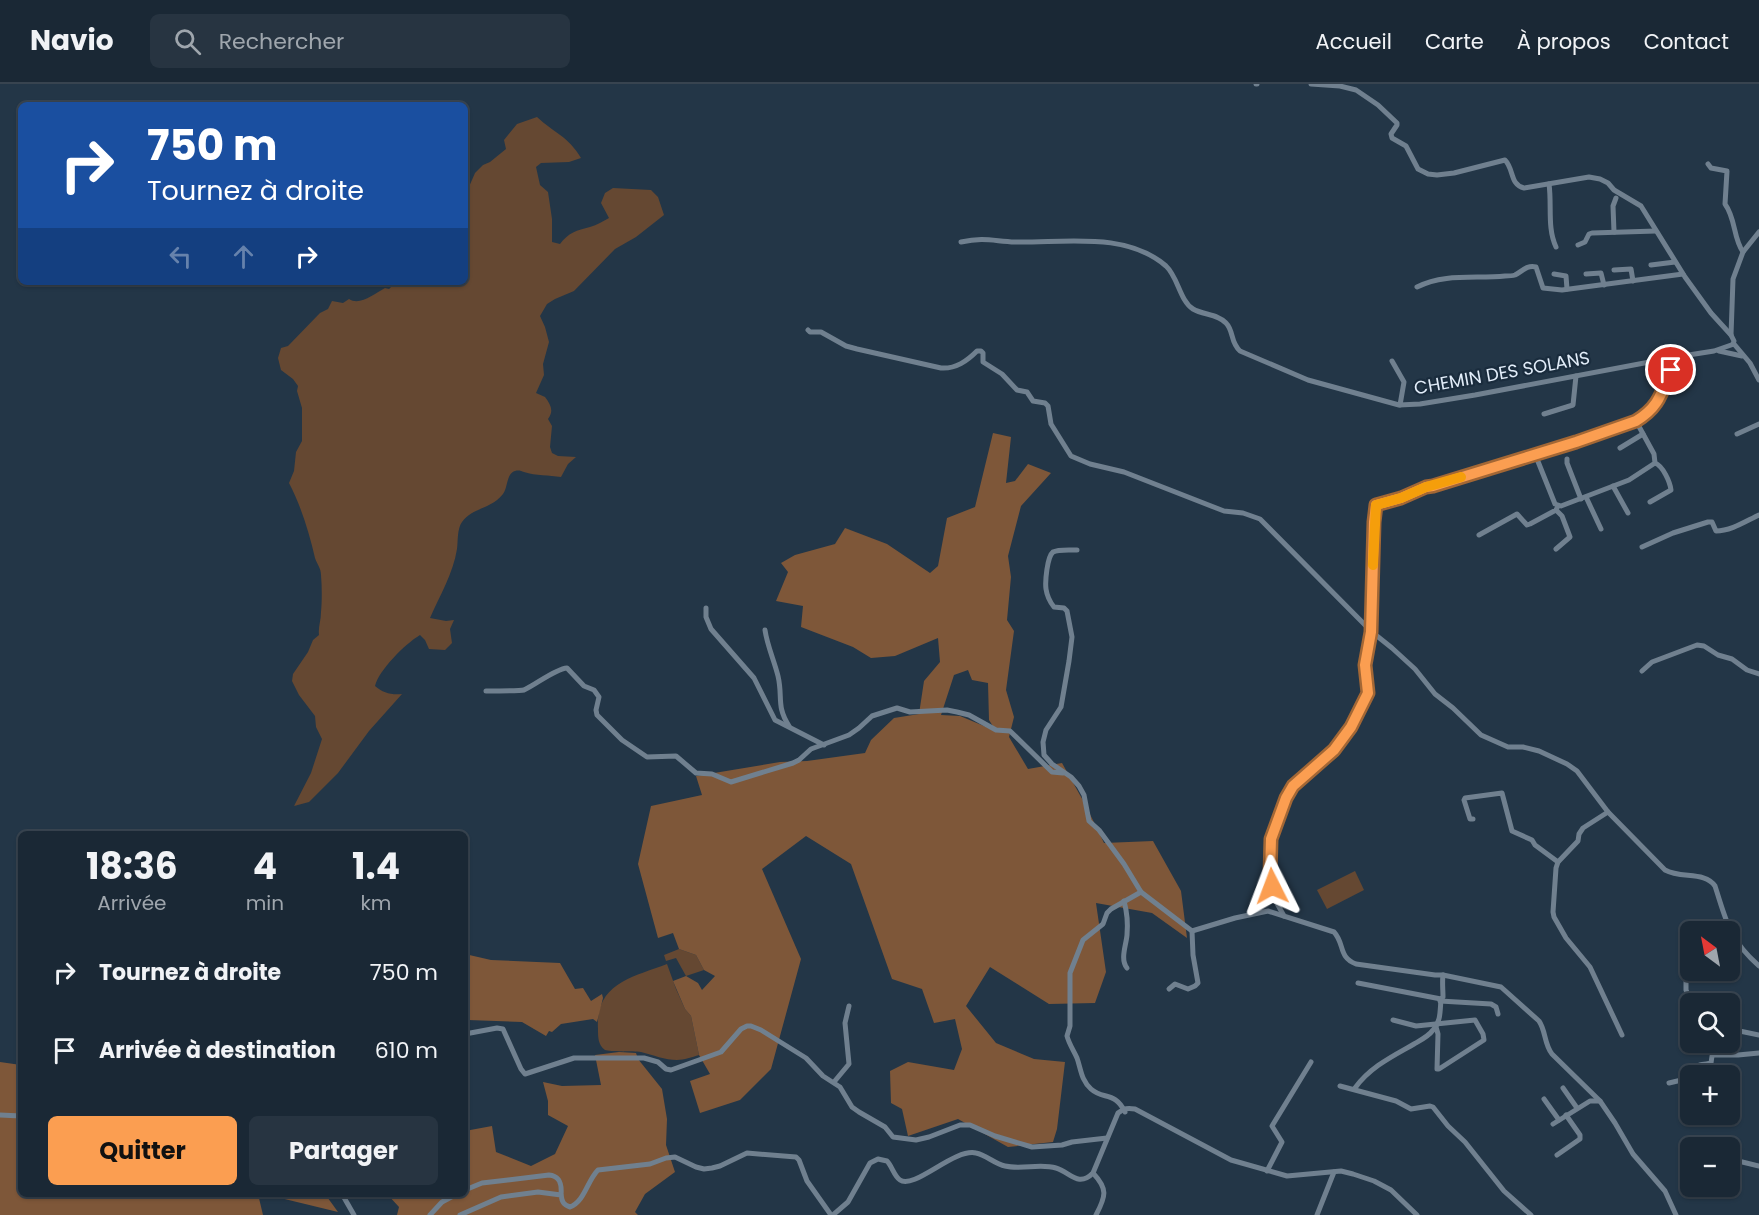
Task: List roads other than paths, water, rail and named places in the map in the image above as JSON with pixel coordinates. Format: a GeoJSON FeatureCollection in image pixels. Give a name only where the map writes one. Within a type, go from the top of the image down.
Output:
{"type":"FeatureCollection","features":[{"type":"Feature","properties":{"kind":"street"},"geometry":{"type":"LineString","coordinates":[[1311,84],[1350,88],[1378,105],[1397,123],[1391,134],[1392,138],[1406,146],[1418,169],[1428,174],[1437,176],[1505,160],[1509,164],[1518,187],[1524,188],[1589,177],[1608,183],[1614,190],[1641,206],[1683,274],[1711,313],[1731,335],[1734,341],[1732,349],[1744,357],[1759,380]]}},
{"type":"Feature","properties":{"kind":"street"},"geometry":{"type":"LineString","coordinates":[[1708,164],[1711,168],[1727,171],[1725,204],[1731,213],[1739,246],[1743,252]]}},
{"type":"Feature","properties":{"kind":"street"},"geometry":{"type":"LineString","coordinates":[[1549,184],[1550,221],[1556,247]]}},
{"type":"Feature","properties":{"kind":"street"},"geometry":{"type":"LineString","coordinates":[[1614,232],[1613,206],[1616,198]]}},
{"type":"Feature","properties":{"kind":"street"},"geometry":{"type":"LineString","coordinates":[[1578,245],[1585,242],[1589,234],[1656,231]]}},
{"type":"Feature","properties":{"kind":"street"},"geometry":{"type":"LineString","coordinates":[[1731,335],[1733,279],[1743,252],[1759,232]]}},
{"type":"Feature","properties":{"kind":"street","name":"CHEMIN DES SOLANS"},"geometry":{"type":"LineString","coordinates":[[961,242],[986,238],[1015,242],[1100,242],[1135,249],[1148,254],[1167,267],[1193,309],[1227,324],[1235,346],[1240,351],[1308,380],[1400,405],[1432,402],[1676,357],[1732,349]]}},
{"type":"Feature","properties":{"kind":"street"},"geometry":{"type":"LineString","coordinates":[[1651,265],[1675,262]]}},
{"type":"Feature","properties":{"kind":"street"},"geometry":{"type":"LineString","coordinates":[[1417,286],[1430,280],[1515,275],[1533,266],[1536,267],[1543,288],[1567,289],[1683,274]]}},
{"type":"Feature","properties":{"kind":"street"},"geometry":{"type":"LineString","coordinates":[[1614,270],[1630,269],[1633,281]]}},
{"type":"Feature","properties":{"kind":"street"},"geometry":{"type":"LineString","coordinates":[[1586,274],[1601,273],[1604,285]]}},
{"type":"Feature","properties":{"kind":"street"},"geometry":{"type":"LineString","coordinates":[[1554,274],[1566,276],[1567,289]]}},
{"type":"Feature","properties":{"kind":"street"},"geometry":{"type":"LineString","coordinates":[[808,330],[820,332],[846,346],[950,369],[977,351],[981,351],[983,362],[986,365],[1002,374],[1017,390],[1027,392],[1033,401],[1039,401],[1048,406],[1051,424],[1071,456],[1090,464],[1124,472],[1224,511],[1243,513],[1260,519],[1371,632],[1415,669],[1435,694],[1454,708],[1481,735],[1509,747],[1523,747],[1539,751],[1567,764],[1577,771],[1608,812],[1665,870],[1686,876],[1704,877],[1712,881],[1727,926],[1734,939],[1759,966]]}},
{"type":"Feature","properties":{"kind":"street"},"geometry":{"type":"LineString","coordinates":[[1284,916],[1274,898],[1270,874],[1271,839],[1286,798],[1293,786],[1334,750],[1351,727],[1368,693],[1365,665],[1371,632],[1376,505],[1636,421],[1649,413],[1658,401],[1676,357]]}},
{"type":"Feature","properties":{"kind":"street"},"geometry":{"type":"LineString","coordinates":[[1392,361],[1404,382],[1400,405]]}},
{"type":"Feature","properties":{"kind":"street"},"geometry":{"type":"LineString","coordinates":[[1544,414],[1573,405],[1576,376]]}},
{"type":"Feature","properties":{"kind":"street"},"geometry":{"type":"LineString","coordinates":[[1636,421],[1654,454],[1655,463]]}},
{"type":"Feature","properties":{"kind":"street"},"geometry":{"type":"LineString","coordinates":[[1737,434],[1759,424]]}},
{"type":"Feature","properties":{"kind":"street"},"geometry":{"type":"LineString","coordinates":[[1620,448],[1643,434]]}},
{"type":"Feature","properties":{"kind":"street"},"geometry":{"type":"LineString","coordinates":[[1535,454],[1552,500],[1562,516],[1570,537],[1556,549]]}},
{"type":"Feature","properties":{"kind":"street"},"geometry":{"type":"LineString","coordinates":[[1567,459],[1583,498],[1600,530]]}},
{"type":"Feature","properties":{"kind":"street"},"geometry":{"type":"LineString","coordinates":[[1479,535],[1517,514],[1527,525],[1561,506],[1635,477],[1655,463]]}},
{"type":"Feature","properties":{"kind":"street"},"geometry":{"type":"LineString","coordinates":[[1650,502],[1671,490],[1659,464],[1655,463]]}},
{"type":"Feature","properties":{"kind":"street"},"geometry":{"type":"LineString","coordinates":[[1613,486],[1628,513]]}},
{"type":"Feature","properties":{"kind":"street"},"geometry":{"type":"LineString","coordinates":[[1642,547],[1673,533],[1708,522],[1712,522],[1716,531],[1727,530],[1759,515]]}},
{"type":"Feature","properties":{"kind":"street"},"geometry":{"type":"LineString","coordinates":[[1077,550],[1056,550],[1051,554],[1048,562],[1047,592],[1054,607],[1064,608],[1067,611],[1072,637],[1061,707],[1046,730],[1042,749],[1052,764],[1071,777],[1084,795],[1089,821],[1099,830],[1124,864],[1141,892],[1192,931]]}},
{"type":"Feature","properties":{"kind":"street"},"geometry":{"type":"LineString","coordinates":[[706,608],[706,617],[715,634],[754,678],[775,720],[824,745]]}},
{"type":"Feature","properties":{"kind":"street"},"geometry":{"type":"LineString","coordinates":[[765,630],[779,679],[781,695],[779,706],[782,717],[789,727]]}},
{"type":"Feature","properties":{"kind":"street"},"geometry":{"type":"LineString","coordinates":[[1642,671],[1652,662],[1697,645],[1704,646],[1718,656],[1732,659],[1747,670],[1759,674]]}},
{"type":"Feature","properties":{"kind":"street"},"geometry":{"type":"LineString","coordinates":[[486,691],[524,690],[567,668],[584,686],[594,690],[599,697],[597,715],[622,740],[647,757],[676,756],[696,773],[712,774],[731,782],[800,760],[811,750],[849,735],[872,716],[897,708],[921,713],[947,710],[969,715],[996,730],[1010,731],[1052,772],[1065,773]]}},
{"type":"Feature","properties":{"kind":"street"},"geometry":{"type":"LineString","coordinates":[[1473,819],[1468,816],[1465,798],[1502,793],[1512,831],[1532,840],[1535,845],[1558,862]]}},
{"type":"Feature","properties":{"kind":"street"},"geometry":{"type":"LineString","coordinates":[[1608,812],[1583,828],[1574,846],[1558,862],[1554,917],[1566,939],[1590,967],[1622,1035]]}},
{"type":"Feature","properties":{"kind":"street"},"geometry":{"type":"LineString","coordinates":[[1124,1111],[1112,1097],[1092,1091],[1083,1080],[1067,1036],[1070,1026],[1070,973],[1086,936],[1103,924],[1107,913],[1141,892]]}},
{"type":"Feature","properties":{"kind":"street"},"geometry":{"type":"LineString","coordinates":[[1125,901],[1127,936],[1123,960],[1127,968]]}},
{"type":"Feature","properties":{"kind":"street"},"geometry":{"type":"LineString","coordinates":[[1192,931],[1260,912],[1268,912],[1334,932],[1341,943],[1343,954],[1350,962],[1356,964],[1502,987],[1539,1021],[1546,1045],[1552,1054],[1600,1101],[1616,1123],[1633,1154],[1665,1191],[1676,1215]]}},
{"type":"Feature","properties":{"kind":"street"},"geometry":{"type":"LineString","coordinates":[[1169,989],[1175,984],[1188,989],[1198,982],[1193,955],[1192,931]]}},
{"type":"Feature","properties":{"kind":"street"},"geometry":{"type":"LineString","coordinates":[[1393,1020],[1416,1026],[1436,1025],[1475,1020],[1484,1040],[1437,1069],[1436,1025],[1440,999],[1438,989],[1441,986],[1442,976]]}},
{"type":"Feature","properties":{"kind":"street"},"geometry":{"type":"LineString","coordinates":[[1358,983],[1440,999],[1491,1004],[1496,1007],[1498,1014]]}},
{"type":"Feature","properties":{"kind":"street"},"geometry":{"type":"LineString","coordinates":[[834,1082],[849,1064],[846,1023],[849,1006]]}},
{"type":"Feature","properties":{"kind":"street"},"geometry":{"type":"LineString","coordinates":[[1355,1088],[1362,1079],[1387,1059],[1426,1036],[1436,1025]]}},
{"type":"Feature","properties":{"kind":"street"},"geometry":{"type":"LineString","coordinates":[[468,1033],[503,1029],[525,1074],[574,1058],[644,1058],[658,1062],[671,1070],[721,1052],[741,1029],[751,1026],[806,1058],[823,1076],[840,1087],[852,1107],[885,1127],[894,1137],[916,1140],[960,1125],[970,1125],[1032,1147],[1107,1138]]}},
{"type":"Feature","properties":{"kind":"street"},"geometry":{"type":"LineString","coordinates":[[1740,1031],[1759,1035]]}},
{"type":"Feature","properties":{"kind":"street"},"geometry":{"type":"LineString","coordinates":[[1698,1065],[1711,1063],[1714,1055],[1759,1053]]}},
{"type":"Feature","properties":{"kind":"street"},"geometry":{"type":"LineString","coordinates":[[1267,1171],[1282,1142],[1272,1126],[1311,1062]]}},
{"type":"Feature","properties":{"kind":"street"},"geometry":{"type":"LineString","coordinates":[[1669,1083],[1680,1080]]}},
{"type":"Feature","properties":{"kind":"street"},"geometry":{"type":"LineString","coordinates":[[1340,1086],[1396,1101],[1410,1108],[1433,1107],[1465,1142],[1504,1191],[1531,1215]]}},
{"type":"Feature","properties":{"kind":"street"},"geometry":{"type":"LineString","coordinates":[[1563,1088],[1577,1108]]}},
{"type":"Feature","properties":{"kind":"street"},"geometry":{"type":"LineString","coordinates":[[1544,1099],[1559,1120]]}},
{"type":"Feature","properties":{"kind":"street"},"geometry":{"type":"LineString","coordinates":[[1553,1124],[1590,1101],[1600,1101]]}},
{"type":"Feature","properties":{"kind":"street"},"geometry":{"type":"LineString","coordinates":[[1124,1111],[1143,1114],[1231,1160],[1267,1171],[1287,1176],[1334,1172],[1353,1174],[1382,1184],[1417,1215]]}},
{"type":"Feature","properties":{"kind":"street"},"geometry":{"type":"LineString","coordinates":[[468,1189],[482,1183],[555,1176],[561,1184],[561,1195],[565,1206],[570,1207],[578,1203],[596,1171],[604,1168],[650,1164],[675,1157],[704,1169],[720,1166],[747,1152],[790,1156],[799,1160],[807,1181],[832,1215],[848,1202],[870,1164],[878,1159],[887,1161],[897,1177],[906,1182],[917,1179],[967,1152],[981,1155],[1007,1167],[1059,1168],[1078,1179],[1084,1179],[1093,1173],[1114,1124],[1124,1111]]}},
{"type":"Feature","properties":{"kind":"street"},"geometry":{"type":"LineString","coordinates":[[0,1115],[18,1116]]}},
{"type":"Feature","properties":{"kind":"street"},"geometry":{"type":"LineString","coordinates":[[1566,1115],[1585,1144]]}},
{"type":"Feature","properties":{"kind":"street"},"geometry":{"type":"LineString","coordinates":[[1557,1155],[1579,1141],[1580,1137]]}},
{"type":"Feature","properties":{"kind":"street"},"geometry":{"type":"LineString","coordinates":[[1740,1161],[1759,1166]]}},
{"type":"Feature","properties":{"kind":"street"},"geometry":{"type":"LineString","coordinates":[[1317,1215],[1334,1172]]}},
{"type":"Feature","properties":{"kind":"street"},"geometry":{"type":"LineString","coordinates":[[1093,1173],[1102,1182],[1104,1189],[1103,1204],[1096,1215]]}},
{"type":"Feature","properties":{"kind":"street"},"geometry":{"type":"LineString","coordinates":[[460,1215],[501,1197],[538,1192],[561,1195]]}},
{"type":"Feature","properties":{"kind":"street"},"geometry":{"type":"LineString","coordinates":[[344,1197],[354,1215]]}},
{"type":"Feature","properties":{"kind":"street"},"geometry":{"type":"LineString","coordinates":[[430,1215],[442,1202],[451,1197]]}}]}
